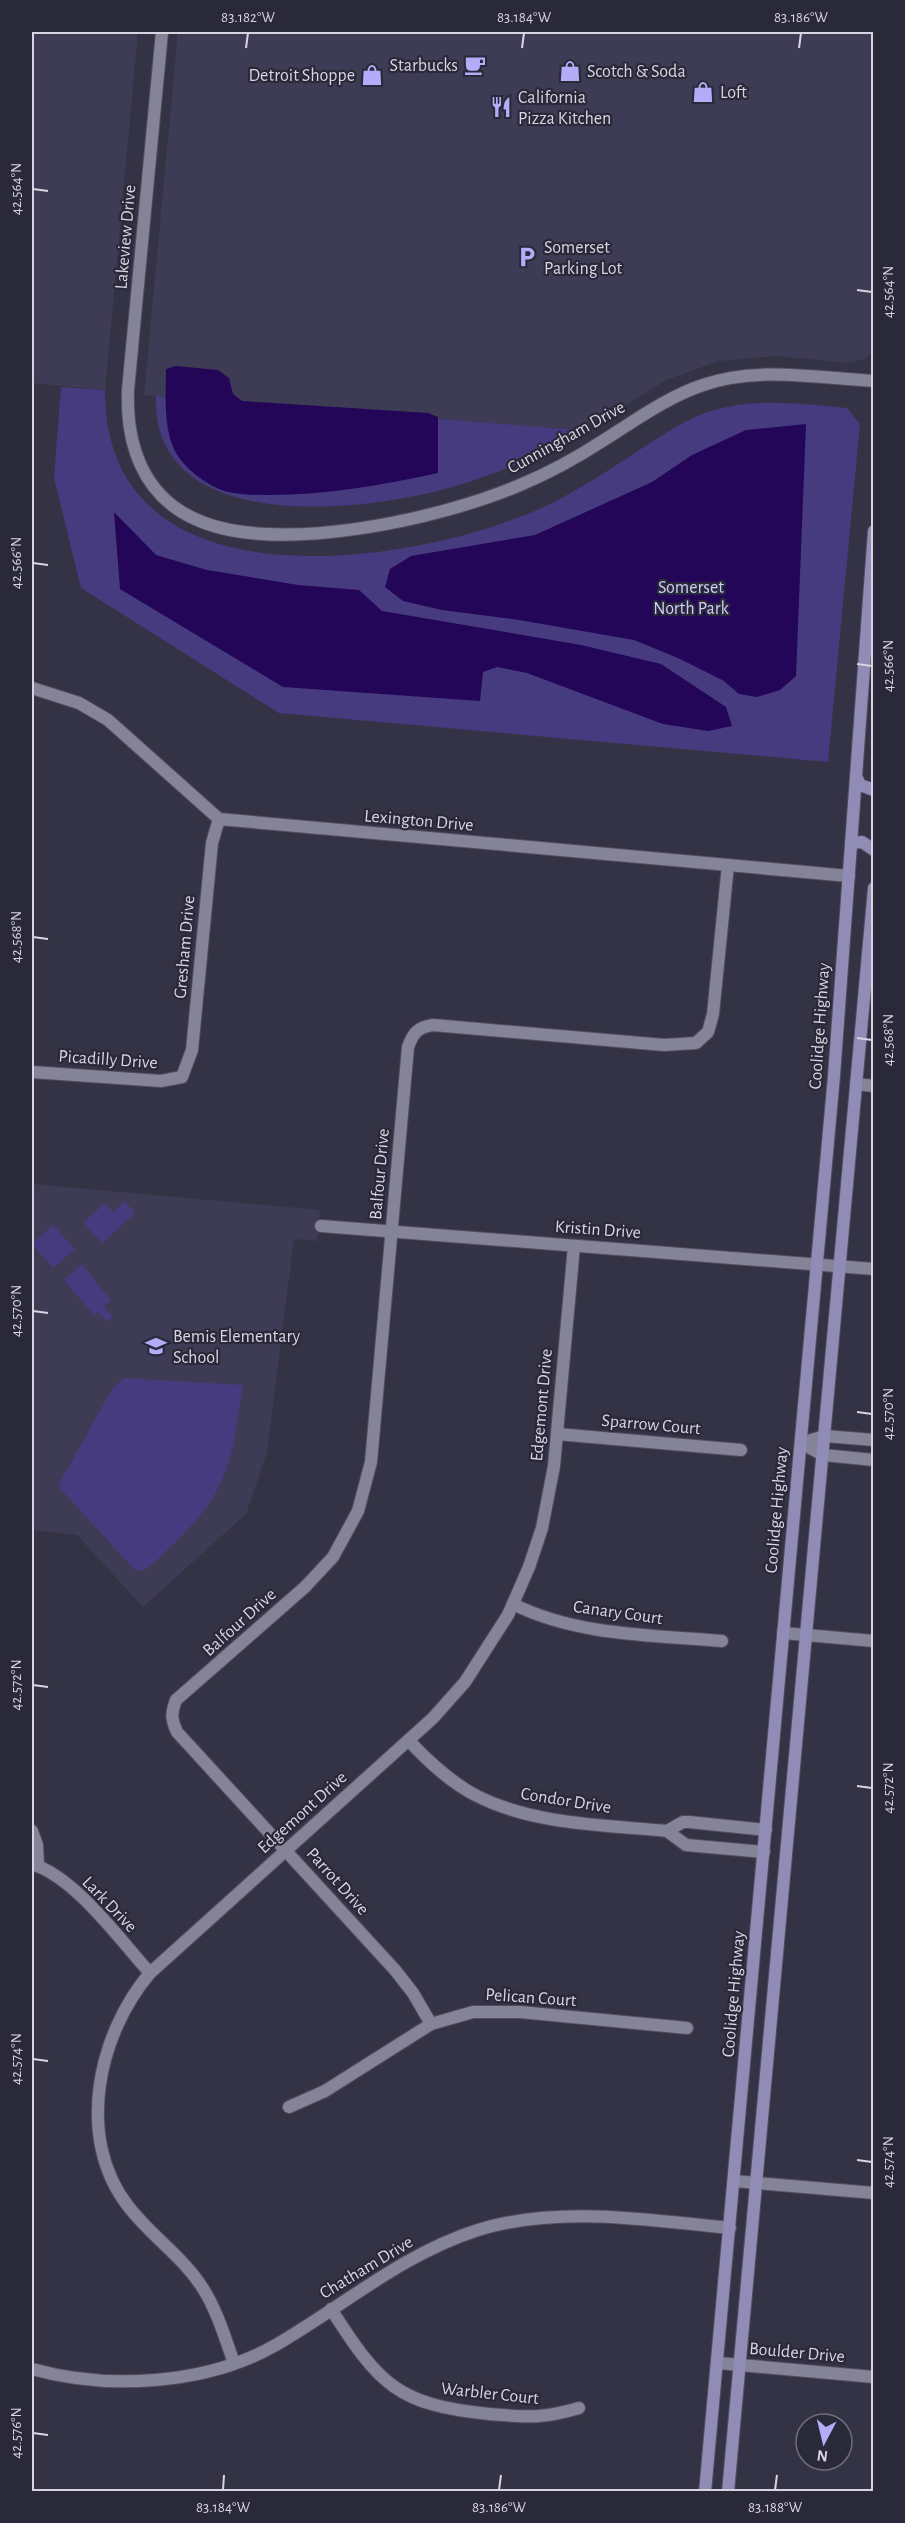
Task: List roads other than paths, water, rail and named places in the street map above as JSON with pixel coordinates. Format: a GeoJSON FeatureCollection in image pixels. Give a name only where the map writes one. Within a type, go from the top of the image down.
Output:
{"type":"FeatureCollection","features":[{"type":"Feature","properties":{"kind":"main road","name":"Coolidge Highway"},"geometry":{"type":"LineString","coordinates":[[705,2492],[834,1076],[873,531]]}},
{"type":"Feature","properties":{"kind":"main road"},"geometry":{"type":"LineString","coordinates":[[855,775],[860,785],[873,790]]}},
{"type":"Feature","properties":{"kind":"main road"},"geometry":{"type":"LineString","coordinates":[[851,843],[862,842],[873,850]]}},
{"type":"Feature","properties":{"kind":"main road"},"geometry":{"type":"LineString","coordinates":[[728,2492],[873,888]]}},
{"type":"Feature","properties":{"kind":"main road"},"geometry":{"type":"LineString","coordinates":[[834,1076],[842,1085],[856,1084]]}},
{"type":"Feature","properties":{"kind":"street","name":"Lakeview Drive"},"geometry":{"type":"LineString","coordinates":[[132,445],[128,420],[129,390],[162,32]]}},
{"type":"Feature","properties":{"kind":"street","name":"Cunningham Drive"},"geometry":{"type":"LineString","coordinates":[[132,445],[144,474],[163,497],[176,508],[208,525],[241,531],[289,533],[341,530],[416,519],[501,492],[577,456],[677,395],[712,382],[763,375],[873,381]]}},
{"type":"Feature","properties":{"kind":"street"},"geometry":{"type":"LineString","coordinates":[[32,688],[79,703],[108,720],[219,819]]}},
{"type":"Feature","properties":{"kind":"street","name":"Lexington Drive"},"geometry":{"type":"LineString","coordinates":[[219,819],[849,876]]}},
{"type":"Feature","properties":{"kind":"street","name":"Gresham Drive"},"geometry":{"type":"LineString","coordinates":[[182,1077],[192,1050],[212,843],[219,819]]}},
{"type":"Feature","properties":{"kind":"street","name":"Balfour Drive"},"geometry":{"type":"LineString","coordinates":[[172,1711],[176,1700],[318,1574],[348,1533],[358,1511],[371,1462],[408,1047],[412,1035],[419,1029],[434,1025],[664,1045],[696,1043],[708,1032],[713,1014],[728,866]]}},
{"type":"Feature","properties":{"kind":"street","name":"Picadilly Drive"},"geometry":{"type":"LineString","coordinates":[[32,1072],[161,1081],[182,1077]]}},
{"type":"Feature","properties":{"kind":"street"},"geometry":{"type":"LineString","coordinates":[[856,1084],[873,1086]]}},
{"type":"Feature","properties":{"kind":"street","name":"Kristin Drive"},"geometry":{"type":"LineString","coordinates":[[321,1226],[873,1269]]}},
{"type":"Feature","properties":{"kind":"street","name":"Edgemont Drive"},"geometry":{"type":"LineString","coordinates":[[234,2363],[214,2308],[203,2289],[187,2266],[127,2205],[113,2181],[101,2142],[99,2096],[109,2043],[132,1997],[150,1973],[409,1741],[465,1682],[513,1604],[542,1528],[557,1434],[574,1246]]}},
{"type":"Feature","properties":{"kind":"street","name":"Sparrow Court"},"geometry":{"type":"LineString","coordinates":[[557,1434],[741,1449]]}},
{"type":"Feature","properties":{"kind":"street"},"geometry":{"type":"LineString","coordinates":[[801,1443],[825,1436],[873,1440]]}},
{"type":"Feature","properties":{"kind":"street"},"geometry":{"type":"LineString","coordinates":[[801,1443],[823,1455],[873,1460]]}},
{"type":"Feature","properties":{"kind":"street","name":"Canary Court"},"geometry":{"type":"LineString","coordinates":[[513,1604],[569,1624],[597,1630],[722,1641]]}},
{"type":"Feature","properties":{"kind":"street"},"geometry":{"type":"LineString","coordinates":[[783,1633],[873,1641]]}},
{"type":"Feature","properties":{"kind":"street","name":"Parrot Drive"},"geometry":{"type":"LineString","coordinates":[[172,1711],[172,1720],[177,1732],[401,1978],[413,1993],[431,2024]]}},
{"type":"Feature","properties":{"kind":"street","name":"Condor Drive"},"geometry":{"type":"LineString","coordinates":[[409,1741],[451,1780],[477,1796],[517,1813],[667,1831],[686,1845],[764,1852]]}},
{"type":"Feature","properties":{"kind":"street","name":"Condor Drive"},"geometry":{"type":"LineString","coordinates":[[667,1831],[682,1822],[766,1830]]}},
{"type":"Feature","properties":{"kind":"street","name":"Lark Drive"},"geometry":{"type":"LineString","coordinates":[[32,1831],[37,1845],[35,1865],[68,1887],[88,1905],[150,1973]]}},
{"type":"Feature","properties":{"kind":"street","name":"Pelican Court"},"geometry":{"type":"LineString","coordinates":[[290,2107],[325,2091],[431,2024],[452,2016],[493,2010],[687,2028]]}},
{"type":"Feature","properties":{"kind":"street"},"geometry":{"type":"LineString","coordinates":[[734,2181],[873,2193]]}},
{"type":"Feature","properties":{"kind":"street","name":"Chatham Drive"},"geometry":{"type":"LineString","coordinates":[[32,2369],[87,2378],[138,2381],[191,2376],[234,2363],[274,2346],[428,2250],[480,2230],[510,2222],[538,2218],[593,2216],[730,2228]]}},
{"type":"Feature","properties":{"kind":"street","name":"Warbler Court"},"geometry":{"type":"LineString","coordinates":[[331,2309],[358,2352],[372,2369],[397,2389],[422,2403],[460,2411],[531,2417],[548,2417],[579,2408]]}},
{"type":"Feature","properties":{"kind":"street","name":"Boulder Drive"},"geometry":{"type":"LineString","coordinates":[[718,2363],[873,2377]]}},
{"type":"Feature","properties":{"kind":"place","name":"Starbucks"},"geometry":{"type":"Point","coordinates":[475,65]}},
{"type":"Feature","properties":{"kind":"place","name":"Scotch & Soda"},"geometry":{"type":"Point","coordinates":[570,71]}},
{"type":"Feature","properties":{"kind":"place","name":"Detroit Shoppe"},"geometry":{"type":"Point","coordinates":[372,75]}},
{"type":"Feature","properties":{"kind":"place","name":"Loft"},"geometry":{"type":"Point","coordinates":[703,92]}},
{"type":"Feature","properties":{"kind":"place","name":"California Pizza Kitchen"},"geometry":{"type":"Point","coordinates":[501,107]}},
{"type":"Feature","properties":{"kind":"place","name":"Somerset Parking Lot"},"geometry":{"type":"Point","coordinates":[527,257]}},
{"type":"Feature","properties":{"kind":"place","name":"Bemis Elementary School"},"geometry":{"type":"Point","coordinates":[156,1346]}},
{"type":"Feature","properties":{"kind":"park label","name":"Somerset North Park"},"geometry":{"type":"Point","coordinates":[691,597]}}]}
